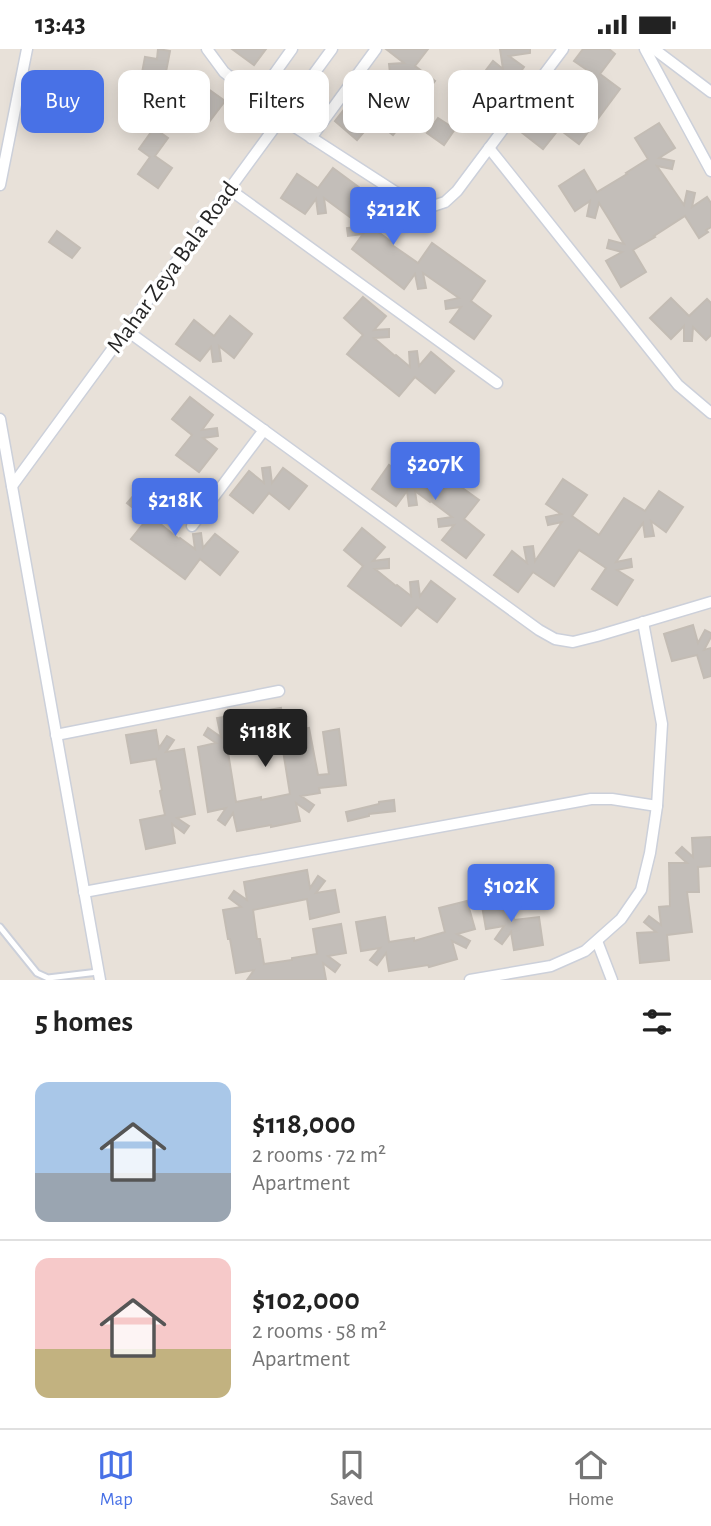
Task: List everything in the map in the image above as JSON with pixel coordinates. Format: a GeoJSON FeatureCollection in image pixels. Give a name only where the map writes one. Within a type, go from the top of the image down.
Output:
{"type":"FeatureCollection","features":[{"type":"Feature","properties":{"kind":"street"},"geometry":{"type":"LineString","coordinates":[[0,185],[27,49]]}},
{"type":"Feature","properties":{"kind":"street"},"geometry":{"type":"LineString","coordinates":[[206,49],[224,72]]}},
{"type":"Feature","properties":{"kind":"street"},"geometry":{"type":"LineString","coordinates":[[277,70],[292,49]]}},
{"type":"Feature","properties":{"kind":"street","name":"Mahar Zeya Bala Road"},"geometry":{"type":"LineString","coordinates":[[316,70],[332,49]]}},
{"type":"Feature","properties":{"kind":"street"},"geometry":{"type":"LineString","coordinates":[[311,138],[376,49]]}},
{"type":"Feature","properties":{"kind":"street"},"geometry":{"type":"LineString","coordinates":[[304,133],[394,191],[415,202],[433,206],[445,202],[457,191],[563,49]]}},
{"type":"Feature","properties":{"kind":"street"},"geometry":{"type":"LineString","coordinates":[[645,49],[711,171]]}},
{"type":"Feature","properties":{"kind":"street"},"geometry":{"type":"LineString","coordinates":[[654,49],[711,92]]}},
{"type":"Feature","properties":{"kind":"street","name":"Mahar Zeya Bala Road"},"geometry":{"type":"LineString","coordinates":[[12,486],[270,133]]}},
{"type":"Feature","properties":{"kind":"street"},"geometry":{"type":"LineString","coordinates":[[489,148],[678,385],[711,413]]}},
{"type":"Feature","properties":{"kind":"street"},"geometry":{"type":"LineString","coordinates":[[229,189],[497,383]]}},
{"type":"Feature","properties":{"kind":"street"},"geometry":{"type":"LineString","coordinates":[[126,330],[538,630],[555,639],[573,642],[711,601]]}},
{"type":"Feature","properties":{"kind":"street"},"geometry":{"type":"LineString","coordinates":[[0,419],[99,976]]}},
{"type":"Feature","properties":{"kind":"street"},"geometry":{"type":"LineString","coordinates":[[192,526],[264,430]]}},
{"type":"Feature","properties":{"kind":"street"},"geometry":{"type":"LineString","coordinates":[[470,980],[551,966],[585,951],[621,919],[641,890],[657,806],[662,724],[643,622]]}},
{"type":"Feature","properties":{"kind":"street"},"geometry":{"type":"LineString","coordinates":[[56,735],[279,691]]}},
{"type":"Feature","properties":{"kind":"street"},"geometry":{"type":"LineString","coordinates":[[84,892],[591,799],[612,799],[657,806]]}},
{"type":"Feature","properties":{"kind":"street"},"geometry":{"type":"LineString","coordinates":[[597,941],[612,980]]}},
{"type":"Feature","properties":{"kind":"lane"},"geometry":{"type":"LineString","coordinates":[[0,927],[37,973],[48,978],[99,976]]}},
{"type":"Feature","properties":{"kind":"building"},"geometry":{"type":"Polygon","coordinates":[[[158,49],[170,51],[166,70],[143,70],[145,57],[157,59],[158,49]]]}},
{"type":"Feature","properties":{"kind":"building"},"geometry":{"type":"Polygon","coordinates":[[[232,49],[266,49],[254,65],[232,49]]]}},
{"type":"Feature","properties":{"kind":"building"},"geometry":{"type":"Polygon","coordinates":[[[386,49],[428,49],[415,66],[420,70],[390,70],[389,64],[404,63],[386,49]]]}},
{"type":"Feature","properties":{"kind":"building"},"geometry":{"type":"Polygon","coordinates":[[[500,49],[530,49],[530,53],[509,56],[524,67],[522,70],[486,70],[493,61],[503,69],[500,49]]]}},
{"type":"Feature","properties":{"kind":"building"},"geometry":{"type":"Polygon","coordinates":[[[583,49],[609,49],[615,54],[600,74],[620,89],[598,119],[598,70],[587,70],[574,61],[583,49]]]}},
{"type":"Feature","properties":{"kind":"building"},"geometry":{"type":"Polygon","coordinates":[[[210,90],[224,102],[210,121],[210,90]]]}},
{"type":"Feature","properties":{"kind":"building"},"geometry":{"type":"Polygon","coordinates":[[[343,111],[343,128],[335,121],[343,111]]]}},
{"type":"Feature","properties":{"kind":"building"},"geometry":{"type":"Polygon","coordinates":[[[438,118],[448,124],[448,133],[452,133],[444,145],[427,133],[434,133],[434,123],[438,118]]]}},
{"type":"Feature","properties":{"kind":"building"},"geometry":{"type":"Polygon","coordinates":[[[659,123],[675,148],[659,158],[674,161],[672,169],[657,166],[684,205],[687,191],[695,193],[692,207],[707,197],[711,203],[711,227],[699,238],[685,216],[633,250],[646,272],[621,287],[606,261],[622,252],[607,248],[609,240],[624,244],[609,219],[599,203],[595,218],[587,216],[590,201],[575,211],[559,186],[584,170],[597,192],[627,174],[648,159],[635,138],[659,123]]]}},
{"type":"Feature","properties":{"kind":"building"},"geometry":{"type":"Polygon","coordinates":[[[150,133],[161,133],[168,138],[155,156],[172,168],[158,188],[138,174],[150,157],[139,149],[150,133]]]}},
{"type":"Feature","properties":{"kind":"building"},"geometry":{"type":"Polygon","coordinates":[[[349,133],[363,133],[357,140],[349,133]]]}},
{"type":"Feature","properties":{"kind":"building"},"geometry":{"type":"Polygon","coordinates":[[[523,133],[556,133],[543,149],[523,133]]]}},
{"type":"Feature","properties":{"kind":"building"},"geometry":{"type":"Polygon","coordinates":[[[564,133],[587,133],[579,144],[564,133]]]}},
{"type":"Feature","properties":{"kind":"building"},"geometry":{"type":"Polygon","coordinates":[[[333,168],[387,208],[373,228],[393,243],[392,245],[418,263],[432,243],[485,281],[471,301],[491,316],[474,339],[450,322],[461,307],[446,309],[445,301],[459,298],[423,273],[426,288],[418,289],[415,274],[404,289],[352,249],[363,234],[348,236],[347,228],[362,226],[324,198],[326,213],[318,214],[316,199],[305,214],[281,198],[297,174],[318,188],[333,168]]]}},
{"type":"Feature","properties":{"kind":"building"},"geometry":{"type":"Polygon","coordinates":[[[57,231],[80,248],[72,258],[49,242],[57,231]]]}},
{"type":"Feature","properties":{"kind":"building"},"geometry":{"type":"Polygon","coordinates":[[[363,297],[386,316],[374,330],[389,329],[389,337],[374,338],[395,356],[410,367],[409,352],[417,351],[419,366],[431,352],[454,371],[435,393],[415,377],[399,396],[347,354],[363,335],[344,318],[363,297]]]}},
{"type":"Feature","properties":{"kind":"building"},"geometry":{"type":"Polygon","coordinates":[[[671,298],[689,316],[707,299],[711,303],[711,335],[706,340],[693,327],[692,341],[684,341],[684,326],[671,339],[650,318],[671,298]]]}},
{"type":"Feature","properties":{"kind":"building"},"geometry":{"type":"Polygon","coordinates":[[[230,316],[252,334],[234,358],[219,346],[221,361],[213,362],[211,347],[200,361],[176,344],[194,320],[214,336],[230,316]]]}},
{"type":"Feature","properties":{"kind":"building"},"geometry":{"type":"Polygon","coordinates":[[[190,397],[213,415],[202,430],[217,428],[218,436],[203,438],[217,449],[199,472],[176,455],[192,435],[172,419],[190,397]]]}},
{"type":"Feature","properties":{"kind":"building"},"geometry":{"type":"Polygon","coordinates":[[[425,461],[479,500],[464,519],[484,535],[466,558],[442,540],[454,525],[439,527],[438,519],[452,517],[431,501],[415,491],[417,505],[409,506],[407,491],[396,506],[372,489],[389,465],[410,480],[425,461]]]}},
{"type":"Feature","properties":{"kind":"building"},"geometry":{"type":"Polygon","coordinates":[[[270,467],[272,483],[283,468],[307,486],[289,509],[269,493],[253,513],[230,495],[249,471],[264,483],[262,468],[270,467]]]}},
{"type":"Feature","properties":{"kind":"building"},"geometry":{"type":"Polygon","coordinates":[[[563,479],[587,495],[572,516],[599,535],[624,498],[645,511],[659,491],[683,507],[666,532],[651,521],[654,536],[645,537],[643,523],[616,562],[631,559],[632,567],[617,570],[633,580],[617,605],[592,589],[606,568],[579,550],[554,586],[533,572],[518,592],[494,575],[512,551],[527,563],[524,547],[533,546],[535,561],[562,522],[548,525],[546,517],[561,514],[546,504],[563,479]]]}},
{"type":"Feature","properties":{"kind":"building"},"geometry":{"type":"Polygon","coordinates":[[[146,481],[169,499],[157,514],[172,512],[173,520],[158,522],[179,539],[195,549],[193,534],[201,533],[203,548],[215,534],[238,552],[220,575],[200,559],[185,579],[131,539],[147,519],[127,503],[146,481]]]}},
{"type":"Feature","properties":{"kind":"building"},"geometry":{"type":"Polygon","coordinates":[[[362,528],[385,547],[373,561],[389,559],[389,568],[375,569],[396,586],[411,596],[410,582],[418,581],[420,596],[431,581],[455,599],[437,622],[417,607],[401,626],[348,586],[363,566],[344,550],[362,528]]]}},
{"type":"Feature","properties":{"kind":"building"},"geometry":{"type":"Polygon","coordinates":[[[693,625],[698,643],[705,630],[711,633],[704,650],[711,648],[711,676],[704,678],[697,655],[672,661],[664,634],[693,625]]]}},
{"type":"Feature","properties":{"kind":"building"},"geometry":{"type":"Polygon","coordinates":[[[281,708],[284,727],[292,714],[299,719],[291,731],[309,728],[318,775],[329,774],[323,732],[339,729],[346,785],[319,788],[320,793],[301,796],[314,805],[309,812],[296,803],[300,821],[237,831],[233,813],[225,825],[218,820],[226,808],[208,812],[198,747],[216,743],[204,735],[208,728],[221,737],[217,718],[281,708]],[[281,738],[227,746],[236,802],[290,794],[281,738]]]}},
{"type":"Feature","properties":{"kind":"building"},"geometry":{"type":"Polygon","coordinates":[[[156,730],[159,748],[167,736],[174,740],[166,752],[184,749],[195,814],[177,818],[189,826],[184,833],[172,824],[175,843],[146,849],[140,820],[165,815],[160,791],[162,790],[156,759],[131,763],[126,735],[156,730]]]}},
{"type":"Feature","properties":{"kind":"building"},"geometry":{"type":"Polygon","coordinates":[[[394,800],[395,811],[369,814],[348,821],[346,812],[394,800]]]}},
{"type":"Feature","properties":{"kind":"building"},"geometry":{"type":"Polygon","coordinates":[[[711,837],[711,866],[698,867],[699,892],[687,892],[692,932],[667,935],[669,960],[640,963],[637,933],[656,932],[644,922],[649,916],[661,925],[659,907],[670,906],[669,863],[687,863],[676,853],[682,847],[693,857],[692,838],[711,837]]]}},
{"type":"Feature","properties":{"kind":"building"},"geometry":{"type":"Polygon","coordinates":[[[307,870],[310,888],[318,876],[325,881],[316,893],[335,890],[339,912],[310,919],[307,899],[253,910],[264,964],[317,954],[313,929],[341,924],[346,953],[328,956],[340,965],[335,972],[323,963],[326,980],[247,980],[254,970],[236,973],[223,910],[241,907],[229,898],[234,891],[247,900],[244,882],[307,870]]]}},
{"type":"Feature","properties":{"kind":"building"},"geometry":{"type":"Polygon","coordinates":[[[510,895],[514,920],[539,917],[543,945],[514,950],[511,932],[502,944],[495,939],[504,926],[486,929],[481,900],[510,895]]]}},
{"type":"Feature","properties":{"kind":"building"},"geometry":{"type":"Polygon","coordinates":[[[467,901],[475,929],[457,934],[470,941],[466,948],[452,941],[457,959],[429,967],[389,971],[386,953],[377,965],[370,960],[380,948],[361,951],[356,922],[385,917],[389,942],[414,938],[414,941],[445,932],[439,908],[467,901]]]}}]}
